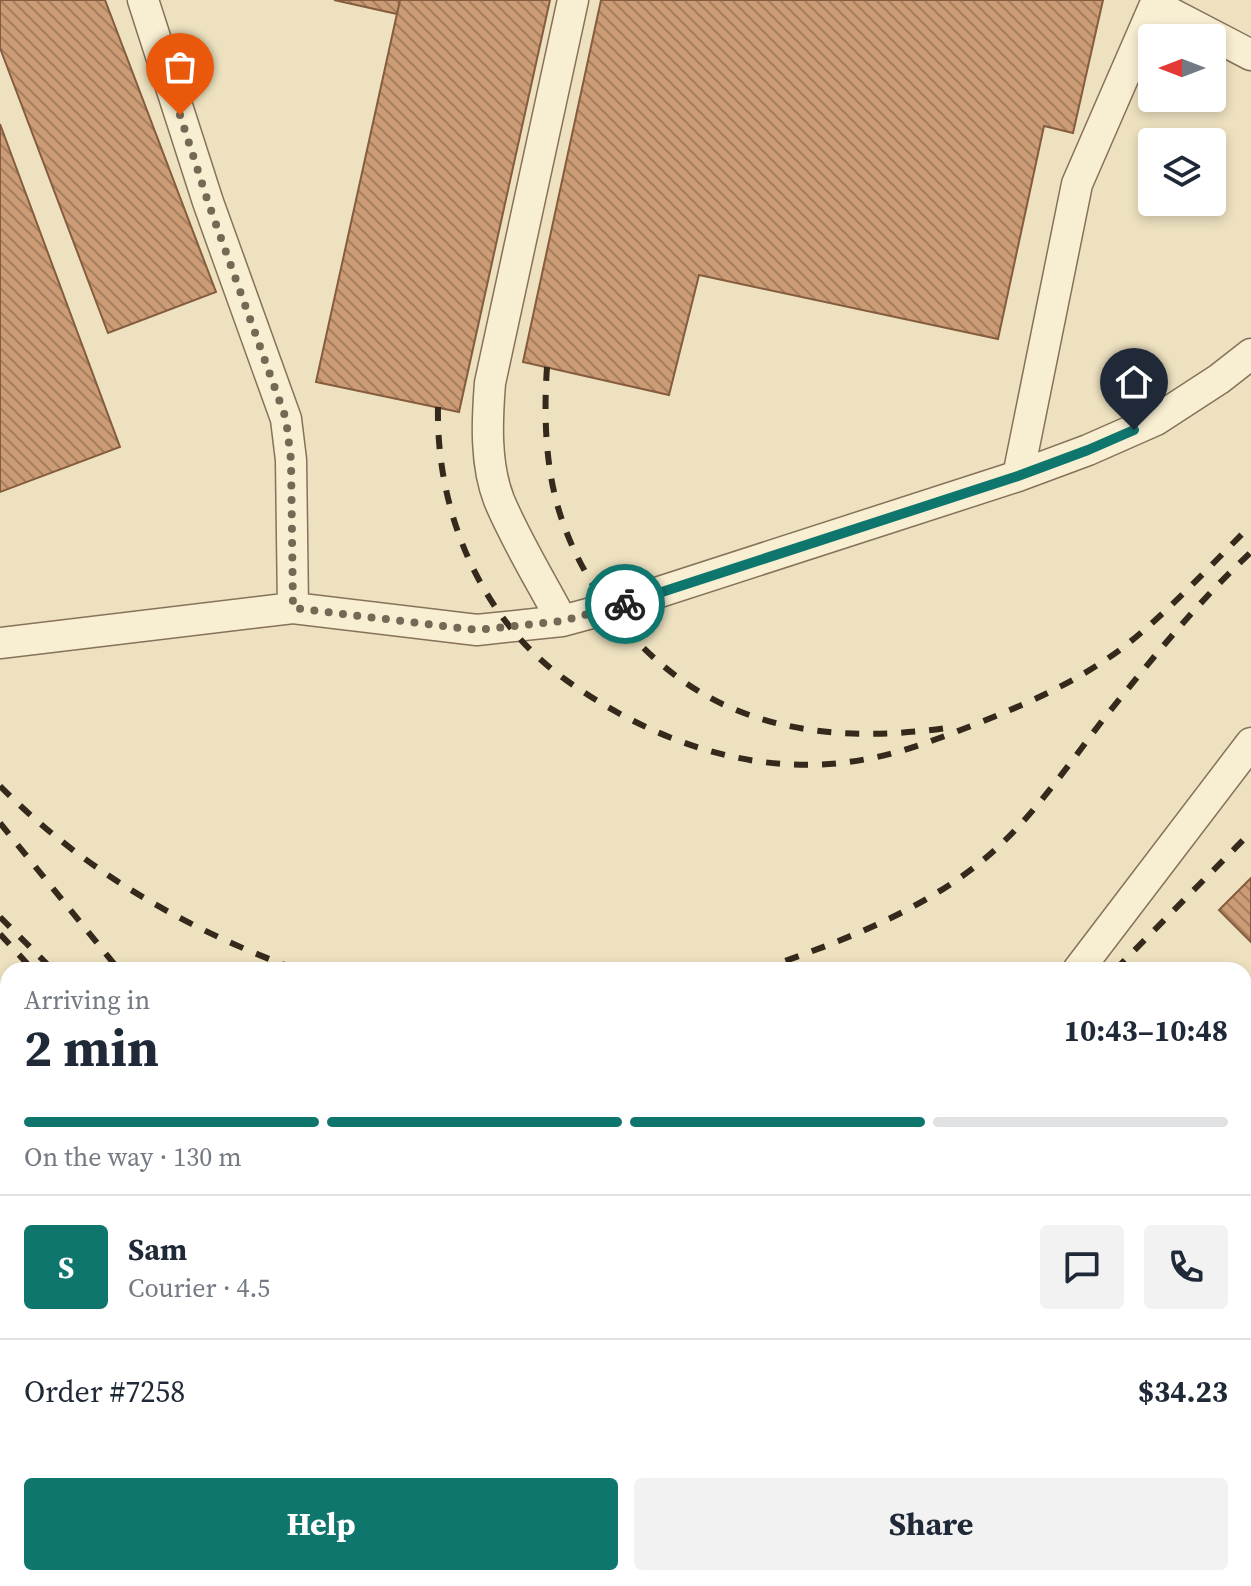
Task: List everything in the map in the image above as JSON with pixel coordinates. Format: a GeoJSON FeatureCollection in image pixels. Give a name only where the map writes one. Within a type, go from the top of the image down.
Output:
{"type":"FeatureCollection","features":[{"type":"Feature","properties":{"kind":"lane"},"geometry":{"type":"LineString","coordinates":[[143,0],[208,202],[286,419],[291,460],[293,608]]}},
{"type":"Feature","properties":{"kind":"lane"},"geometry":{"type":"LineString","coordinates":[[562,621],[498,499],[490,462],[487,424],[490,383],[573,0]]}},
{"type":"Feature","properties":{"kind":"lane"},"geometry":{"type":"LineString","coordinates":[[1018,476],[1077,184],[1156,2],[1251,55]]}},
{"type":"Feature","properties":{"kind":"lane"},"geometry":{"type":"LineString","coordinates":[[0,643],[293,608],[477,630],[562,621],[1018,476],[1088,450],[1156,420],[1251,354]]}},
{"type":"Feature","properties":{"kind":"lane"},"geometry":{"type":"LineString","coordinates":[[1084,962],[1251,743]]}},
{"type":"Feature","properties":{"kind":"building"},"geometry":{"type":"Polygon","coordinates":[[[0,0],[105,0],[216,292],[108,333],[0,48],[0,0]]]}},
{"type":"Feature","properties":{"kind":"building"},"geometry":{"type":"Polygon","coordinates":[[[334,0],[400,0],[397,14],[334,0]]]}},
{"type":"Feature","properties":{"kind":"building"},"geometry":{"type":"Polygon","coordinates":[[[400,0],[550,0],[459,412],[316,382],[400,0]]]}},
{"type":"Feature","properties":{"kind":"building"},"geometry":{"type":"Polygon","coordinates":[[[601,0],[1103,0],[1073,133],[1044,126],[998,339],[699,275],[669,395],[523,362],[601,0]]]}},
{"type":"Feature","properties":{"kind":"building"},"geometry":{"type":"Polygon","coordinates":[[[0,124],[120,447],[0,492],[0,124]]]}},
{"type":"Feature","properties":{"kind":"building"},"geometry":{"type":"Polygon","coordinates":[[[1251,878],[1251,942],[1219,910],[1251,878]]]}},
{"type":"Feature","properties":{"kind":"railway"},"geometry":{"type":"LineString","coordinates":[[547,367],[548,451],[552,484],[567,533],[601,597],[648,652],[705,695],[736,710],[787,726],[866,734],[946,728]]}},
{"type":"Feature","properties":{"kind":"railway"},"geometry":{"type":"LineString","coordinates":[[438,407],[439,446],[455,523],[469,560],[509,626],[536,655],[599,702],[671,738],[747,760],[827,764],[867,759],[909,749],[1034,699],[1072,681],[1125,646],[1174,603],[1251,525]]}},
{"type":"Feature","properties":{"kind":"railway"},"geometry":{"type":"LineString","coordinates":[[782,962],[853,935],[915,906],[997,848],[1039,803],[1174,634],[1251,552]]}},
{"type":"Feature","properties":{"kind":"railway"},"geometry":{"type":"LineString","coordinates":[[0,786],[66,845],[138,894],[216,936],[277,962]]}},
{"type":"Feature","properties":{"kind":"railway"},"geometry":{"type":"LineString","coordinates":[[0,823],[113,962]]}},
{"type":"Feature","properties":{"kind":"railway"},"geometry":{"type":"LineString","coordinates":[[1123,962],[1251,832]]}},
{"type":"Feature","properties":{"kind":"railway"},"geometry":{"type":"LineString","coordinates":[[0,917],[45,962]]}},
{"type":"Feature","properties":{"kind":"railway"},"geometry":{"type":"LineString","coordinates":[[0,934],[26,962]]}},
{"type":"Feature","properties":{"kind":"way so far"},"geometry":{"type":"LineString","coordinates":[[180,115],[286,419],[291,460],[293,608],[477,630],[562,621],[625,604]]}},
{"type":"Feature","properties":{"kind":"route"},"geometry":{"type":"LineString","coordinates":[[625,604],[1018,476],[1134,430]]}}]}
